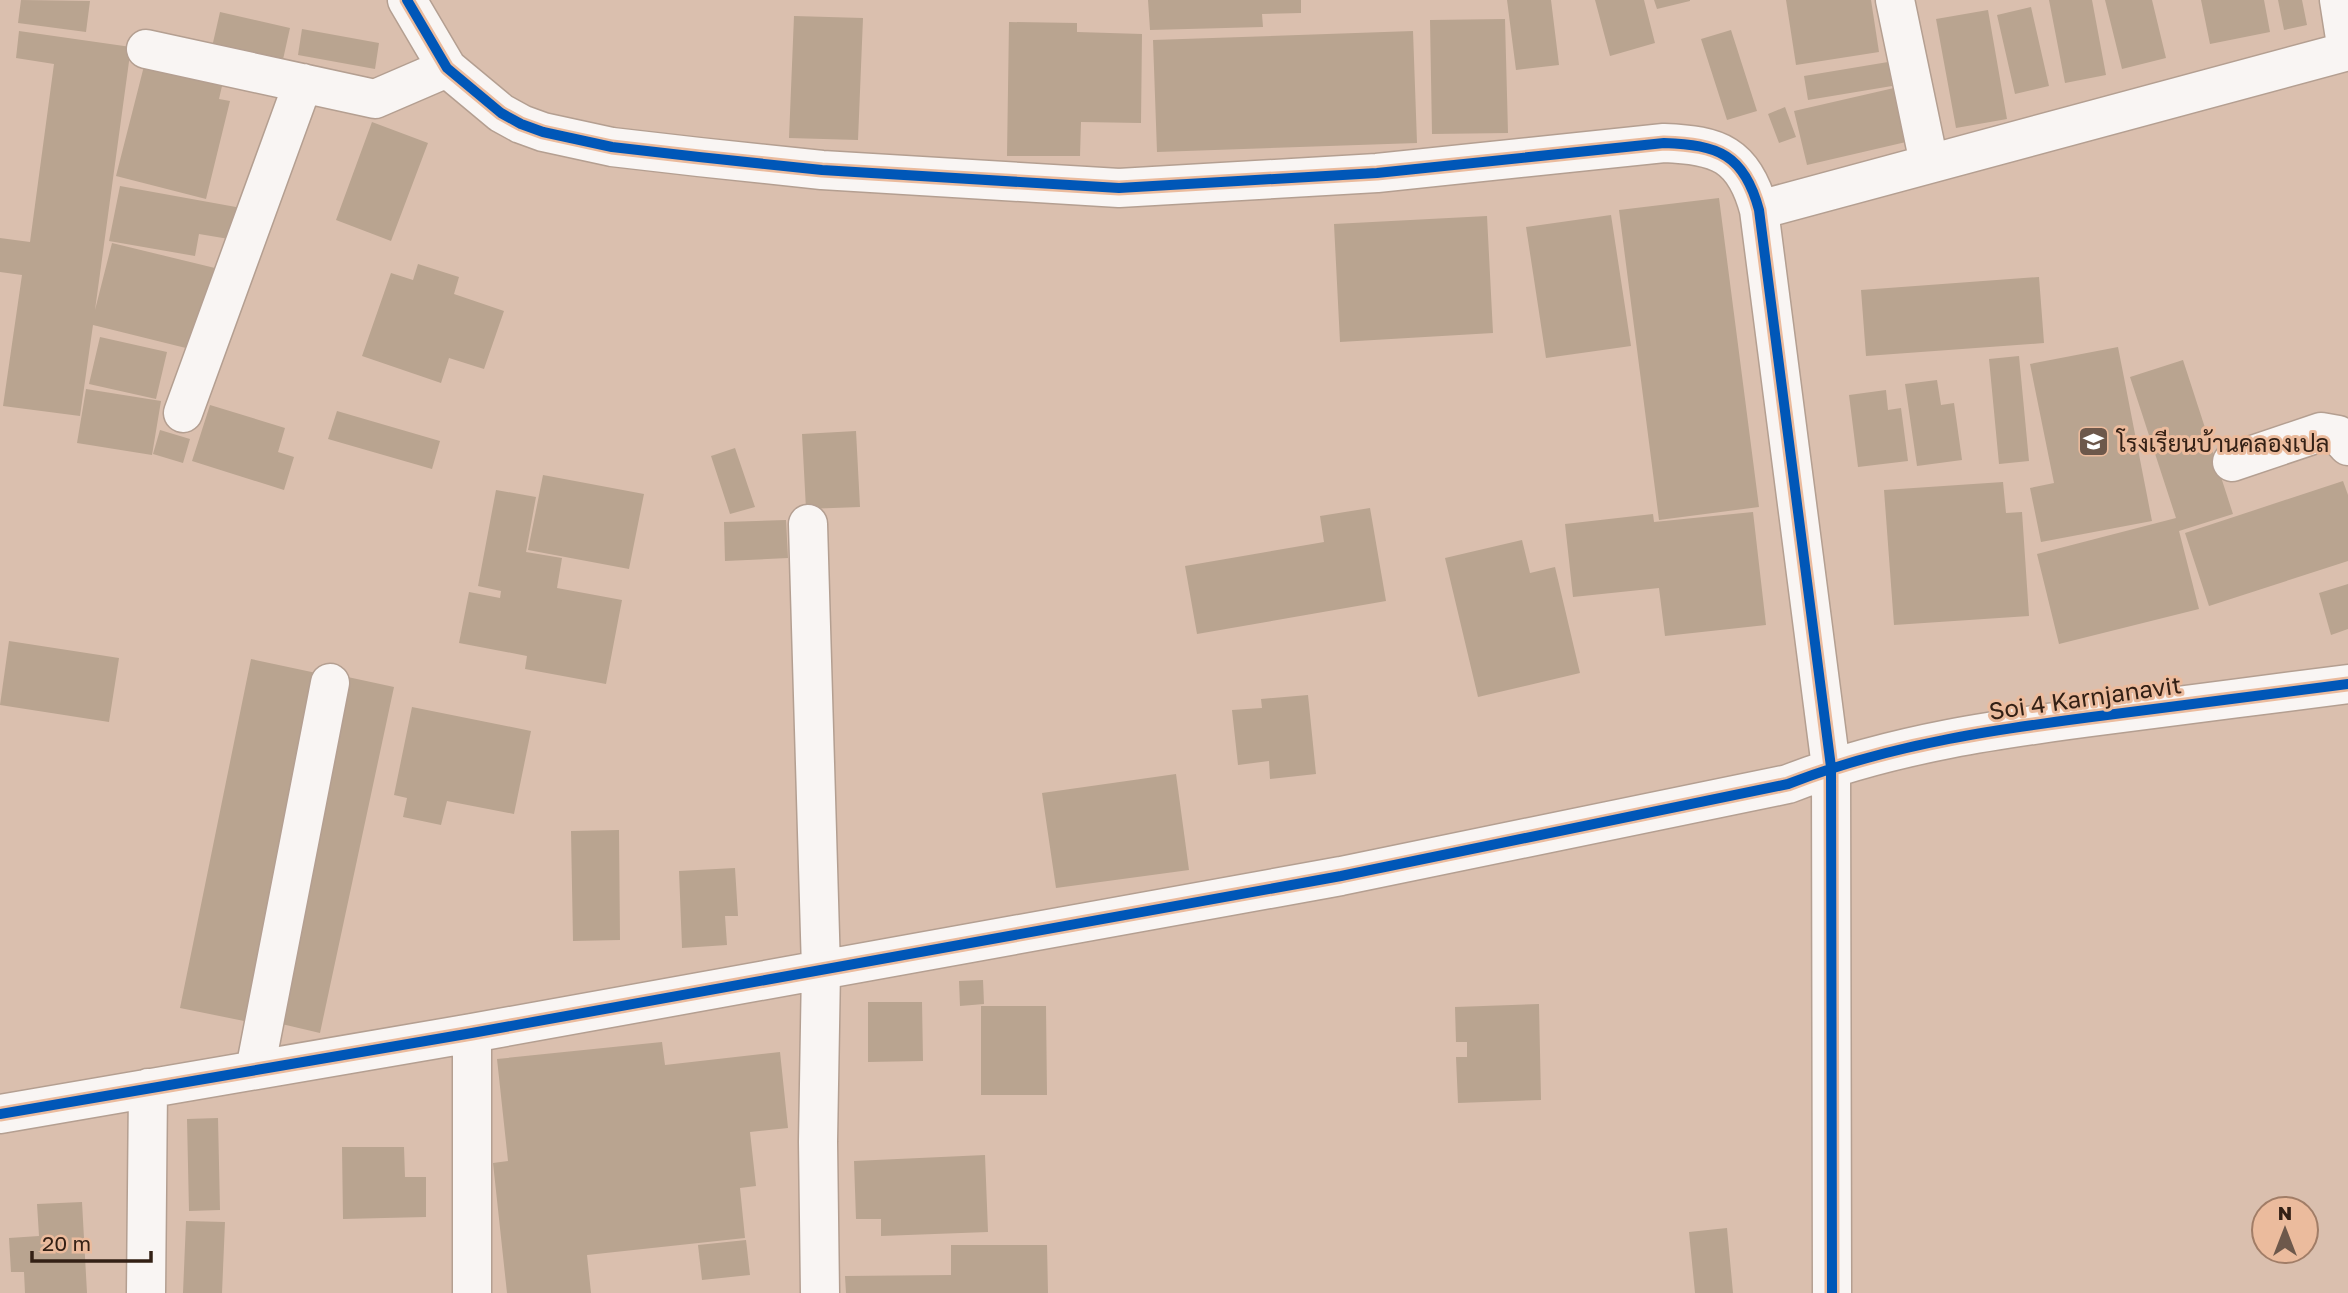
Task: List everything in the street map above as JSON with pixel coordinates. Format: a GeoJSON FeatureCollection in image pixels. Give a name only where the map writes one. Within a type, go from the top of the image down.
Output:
{"type":"FeatureCollection","features":[{"type":"Feature","properties":{"kind":"street"},"geometry":{"type":"LineString","coordinates":[[407,0],[447,68],[501,113],[531,128],[612,146],[713,159],[822,170],[1119,188],[1377,173],[1650,145],[1687,144],[1717,151],[1739,167],[1748,177],[1759,210],[1831,767],[1832,1293]]}},
{"type":"Feature","properties":{"kind":"street"},"geometry":{"type":"LineString","coordinates":[[1895,0],[1929,163]]}},
{"type":"Feature","properties":{"kind":"street"},"geometry":{"type":"LineString","coordinates":[[1759,210],[2347,51],[2339,0]]}},
{"type":"Feature","properties":{"kind":"street"},"geometry":{"type":"LineString","coordinates":[[146,49],[375,99],[447,68]]}},
{"type":"Feature","properties":{"kind":"street"},"geometry":{"type":"LineString","coordinates":[[183,413],[303,83]]}},
{"type":"Feature","properties":{"kind":"street"},"geometry":{"type":"LineString","coordinates":[[2232,462],[2320,432],[2337,435],[2348,446]]}},
{"type":"Feature","properties":{"kind":"street"},"geometry":{"type":"LineString","coordinates":[[808,524],[821,969],[818,1142],[820,1293]]}},
{"type":"Feature","properties":{"kind":"street"},"geometry":{"type":"LineString","coordinates":[[255,1070],[330,683]]}},
{"type":"Feature","properties":{"kind":"street","name":"Soi 4 Karnjanavit"},"geometry":{"type":"LineString","coordinates":[[0,1114],[1341,876],[1788,784],[1831,767],[1916,744],[2016,726],[2348,684]]}},
{"type":"Feature","properties":{"kind":"street"},"geometry":{"type":"LineString","coordinates":[[472,1032],[472,1293]]}},
{"type":"Feature","properties":{"kind":"street"},"geometry":{"type":"LineString","coordinates":[[146,1293],[148,1088]]}},
{"type":"Feature","properties":{"kind":"building"},"geometry":{"type":"Polygon","coordinates":[[[21,0],[90,1],[86,32],[18,23],[21,0]]]}},
{"type":"Feature","properties":{"kind":"building"},"geometry":{"type":"Polygon","coordinates":[[[1148,0],[1301,0],[1301,13],[1262,14],[1263,27],[1150,30],[1148,0]]]}},
{"type":"Feature","properties":{"kind":"building"},"geometry":{"type":"Polygon","coordinates":[[[1507,0],[1551,0],[1559,65],[1516,70],[1507,0]]]}},
{"type":"Feature","properties":{"kind":"building"},"geometry":{"type":"Polygon","coordinates":[[[1595,0],[1644,0],[1655,43],[1610,56],[1595,0]]]}},
{"type":"Feature","properties":{"kind":"building"},"geometry":{"type":"Polygon","coordinates":[[[1654,0],[1690,0],[1690,1],[1657,9],[1654,0]]]}},
{"type":"Feature","properties":{"kind":"building"},"geometry":{"type":"Polygon","coordinates":[[[1786,0],[1871,0],[1879,52],[1796,65],[1786,0]]]}},
{"type":"Feature","properties":{"kind":"building"},"geometry":{"type":"Polygon","coordinates":[[[2049,0],[2092,0],[2106,75],[2065,83],[2049,0]]]}},
{"type":"Feature","properties":{"kind":"building"},"geometry":{"type":"Polygon","coordinates":[[[2105,0],[2152,0],[2166,58],[2122,69],[2105,0]]]}},
{"type":"Feature","properties":{"kind":"building"},"geometry":{"type":"Polygon","coordinates":[[[2201,0],[2264,0],[2270,32],[2210,44],[2201,0]]]}},
{"type":"Feature","properties":{"kind":"building"},"geometry":{"type":"Polygon","coordinates":[[[2278,0],[2302,0],[2307,25],[2284,30],[2278,0]]]}},
{"type":"Feature","properties":{"kind":"building"},"geometry":{"type":"Polygon","coordinates":[[[2031,7],[2049,86],[2015,94],[1997,15],[2031,7]]]}},
{"type":"Feature","properties":{"kind":"building"},"geometry":{"type":"Polygon","coordinates":[[[1988,10],[2007,119],[1956,128],[1936,19],[1988,10]]]}},
{"type":"Feature","properties":{"kind":"building"},"geometry":{"type":"Polygon","coordinates":[[[220,12],[290,28],[282,64],[212,47],[220,12]]]}},
{"type":"Feature","properties":{"kind":"building"},"geometry":{"type":"Polygon","coordinates":[[[794,16],[863,18],[858,140],[789,138],[794,16]]]}},
{"type":"Feature","properties":{"kind":"building"},"geometry":{"type":"Polygon","coordinates":[[[1505,19],[1508,133],[1432,134],[1430,20],[1505,19]]]}},
{"type":"Feature","properties":{"kind":"building"},"geometry":{"type":"Polygon","coordinates":[[[1009,22],[1077,23],[1077,32],[1142,34],[1141,123],[1081,122],[1080,156],[1007,156],[1009,22]]]}},
{"type":"Feature","properties":{"kind":"building"},"geometry":{"type":"Polygon","coordinates":[[[302,29],[379,43],[375,69],[298,55],[302,29]]]}},
{"type":"Feature","properties":{"kind":"building"},"geometry":{"type":"Polygon","coordinates":[[[1731,30],[1757,111],[1727,120],[1701,39],[1731,30]]]}},
{"type":"Feature","properties":{"kind":"building"},"geometry":{"type":"Polygon","coordinates":[[[19,31],[131,47],[95,310],[112,243],[219,269],[198,351],[93,325],[80,416],[3,406],[22,275],[0,272],[0,238],[30,242],[54,64],[16,58],[19,31]]]}},
{"type":"Feature","properties":{"kind":"building"},"geometry":{"type":"Polygon","coordinates":[[[1413,31],[1417,143],[1157,152],[1153,40],[1413,31]]]}},
{"type":"Feature","properties":{"kind":"building"},"geometry":{"type":"Polygon","coordinates":[[[1888,62],[1892,86],[1808,100],[1804,76],[1888,62]]]}},
{"type":"Feature","properties":{"kind":"building"},"geometry":{"type":"Polygon","coordinates":[[[144,66],[222,86],[219,99],[230,101],[206,199],[116,176],[144,66]]]}},
{"type":"Feature","properties":{"kind":"building"},"geometry":{"type":"Polygon","coordinates":[[[1894,88],[1906,142],[1807,165],[1794,111],[1894,88]]]}},
{"type":"Feature","properties":{"kind":"building"},"geometry":{"type":"Polygon","coordinates":[[[1785,107],[1796,137],[1779,143],[1768,114],[1785,107]]]}},
{"type":"Feature","properties":{"kind":"building"},"geometry":{"type":"Polygon","coordinates":[[[372,122],[428,143],[391,241],[336,220],[372,122]]]}},
{"type":"Feature","properties":{"kind":"building"},"geometry":{"type":"Polygon","coordinates":[[[120,186],[247,209],[241,241],[199,234],[195,256],[109,241],[120,186]]]}},
{"type":"Feature","properties":{"kind":"building"},"geometry":{"type":"Polygon","coordinates":[[[1719,198],[1759,507],[1659,520],[1619,210],[1719,198]]]}},
{"type":"Feature","properties":{"kind":"building"},"geometry":{"type":"Polygon","coordinates":[[[1611,215],[1631,346],[1546,358],[1526,227],[1611,215]]]}},
{"type":"Feature","properties":{"kind":"building"},"geometry":{"type":"Polygon","coordinates":[[[1487,216],[1493,333],[1340,342],[1334,224],[1487,216]]]}},
{"type":"Feature","properties":{"kind":"building"},"geometry":{"type":"Polygon","coordinates":[[[418,264],[459,277],[454,294],[504,311],[484,369],[449,358],[441,383],[362,356],[391,273],[413,280],[418,264]]]}},
{"type":"Feature","properties":{"kind":"building"},"geometry":{"type":"Polygon","coordinates":[[[2039,277],[2044,343],[1866,356],[1861,290],[2039,277]]]}},
{"type":"Feature","properties":{"kind":"building"},"geometry":{"type":"Polygon","coordinates":[[[100,337],[167,352],[156,399],[89,384],[100,337]]]}},
{"type":"Feature","properties":{"kind":"building"},"geometry":{"type":"Polygon","coordinates":[[[2118,347],[2152,521],[2041,542],[2030,488],[2054,483],[2030,364],[2118,347]]]}},
{"type":"Feature","properties":{"kind":"building"},"geometry":{"type":"Polygon","coordinates":[[[2019,356],[2029,461],[1999,464],[1989,359],[2019,356]]]}},
{"type":"Feature","properties":{"kind":"building"},"geometry":{"type":"Polygon","coordinates":[[[2183,360],[2233,514],[2179,531],[2199,609],[2059,644],[2037,554],[2176,518],[2130,377],[2183,360]]]}},
{"type":"Feature","properties":{"kind":"building"},"geometry":{"type":"Polygon","coordinates":[[[1937,380],[1941,405],[1954,403],[1962,460],[1917,466],[1905,384],[1937,380]]]}},
{"type":"Feature","properties":{"kind":"building"},"geometry":{"type":"Polygon","coordinates":[[[86,389],[161,401],[152,455],[77,443],[86,389]]]}},
{"type":"Feature","properties":{"kind":"building"},"geometry":{"type":"Polygon","coordinates":[[[1886,390],[1888,410],[1901,408],[1908,461],[1858,467],[1849,395],[1886,390]]]}},
{"type":"Feature","properties":{"kind":"building"},"geometry":{"type":"Polygon","coordinates":[[[210,405],[285,428],[278,452],[294,457],[284,490],[192,461],[210,405]]]}},
{"type":"Feature","properties":{"kind":"building"},"geometry":{"type":"Polygon","coordinates":[[[337,411],[440,441],[432,469],[328,439],[337,411]]]}},
{"type":"Feature","properties":{"kind":"building"},"geometry":{"type":"Polygon","coordinates":[[[160,430],[190,439],[183,463],[153,454],[160,430]]]}},
{"type":"Feature","properties":{"kind":"building"},"geometry":{"type":"Polygon","coordinates":[[[856,431],[860,507],[806,509],[802,434],[856,431]]]}},
{"type":"Feature","properties":{"kind":"building"},"geometry":{"type":"Polygon","coordinates":[[[735,448],[755,507],[730,514],[711,456],[735,448]]]}},
{"type":"Feature","properties":{"kind":"building"},"geometry":{"type":"Polygon","coordinates":[[[543,475],[644,494],[629,569],[528,550],[543,475]]]}},
{"type":"Feature","properties":{"kind":"building"},"geometry":{"type":"Polygon","coordinates":[[[2343,481],[2348,495],[2348,561],[2209,606],[2185,533],[2343,481]]]}},
{"type":"Feature","properties":{"kind":"building"},"geometry":{"type":"Polygon","coordinates":[[[2003,482],[2006,513],[2022,512],[2029,616],[1894,625],[1884,490],[2003,482]]]}},
{"type":"Feature","properties":{"kind":"building"},"geometry":{"type":"Polygon","coordinates":[[[496,490],[536,497],[526,552],[562,558],[557,588],[622,600],[606,684],[525,669],[527,656],[459,643],[469,592],[500,598],[501,591],[478,586],[496,490]]]}},
{"type":"Feature","properties":{"kind":"building"},"geometry":{"type":"Polygon","coordinates":[[[1370,508],[1386,601],[1197,634],[1185,566],[1324,542],[1320,516],[1370,508]]]}},
{"type":"Feature","properties":{"kind":"building"},"geometry":{"type":"Polygon","coordinates":[[[1753,512],[1766,625],[1665,636],[1659,588],[1573,597],[1565,524],[1653,514],[1654,522],[1753,512]]]}},
{"type":"Feature","properties":{"kind":"building"},"geometry":{"type":"Polygon","coordinates":[[[786,520],[788,558],[725,561],[724,522],[786,520]]]}},
{"type":"Feature","properties":{"kind":"building"},"geometry":{"type":"Polygon","coordinates":[[[1522,540],[1530,573],[1555,567],[1580,673],[1478,697],[1445,558],[1522,540]]]}},
{"type":"Feature","properties":{"kind":"building"},"geometry":{"type":"Polygon","coordinates":[[[2348,584],[2348,629],[2331,635],[2319,593],[2348,584]]]}},
{"type":"Feature","properties":{"kind":"building"},"geometry":{"type":"Polygon","coordinates":[[[9,641],[119,658],[109,722],[0,705],[9,641]]]}},
{"type":"Feature","properties":{"kind":"building"},"geometry":{"type":"Polygon","coordinates":[[[251,659],[321,674],[249,1022],[180,1008],[251,659]]]}},
{"type":"Feature","properties":{"kind":"building"},"geometry":{"type":"Polygon","coordinates":[[[343,676],[394,687],[320,1033],[269,1021],[343,676]]]}},
{"type":"Feature","properties":{"kind":"building"},"geometry":{"type":"Polygon","coordinates":[[[1308,695],[1316,774],[1270,779],[1269,761],[1238,765],[1232,710],[1262,708],[1261,699],[1308,695]]]}},
{"type":"Feature","properties":{"kind":"building"},"geometry":{"type":"Polygon","coordinates":[[[412,707],[531,731],[514,814],[447,801],[441,825],[403,817],[407,798],[394,795],[412,707]]]}},
{"type":"Feature","properties":{"kind":"building"},"geometry":{"type":"Polygon","coordinates":[[[1176,774],[1189,870],[1056,888],[1042,793],[1176,774]]]}},
{"type":"Feature","properties":{"kind":"building"},"geometry":{"type":"Polygon","coordinates":[[[619,830],[620,940],[573,941],[571,831],[619,830]]]}},
{"type":"Feature","properties":{"kind":"building"},"geometry":{"type":"Polygon","coordinates":[[[735,868],[738,916],[725,916],[727,945],[682,948],[679,871],[735,868]]]}},
{"type":"Feature","properties":{"kind":"building"},"geometry":{"type":"Polygon","coordinates":[[[983,980],[984,1004],[960,1006],[959,981],[983,980]]]}},
{"type":"Feature","properties":{"kind":"building"},"geometry":{"type":"Polygon","coordinates":[[[868,1002],[922,1002],[923,1061],[868,1062],[868,1002]]]}},
{"type":"Feature","properties":{"kind":"building"},"geometry":{"type":"Polygon","coordinates":[[[1539,1004],[1541,1100],[1458,1103],[1456,1057],[1467,1057],[1467,1042],[1456,1042],[1455,1007],[1539,1004]]]}},
{"type":"Feature","properties":{"kind":"building"},"geometry":{"type":"Polygon","coordinates":[[[981,1006],[1046,1006],[1047,1095],[981,1095],[981,1006]]]}},
{"type":"Feature","properties":{"kind":"building"},"geometry":{"type":"Polygon","coordinates":[[[662,1042],[665,1065],[780,1052],[788,1128],[750,1132],[756,1186],[740,1188],[745,1238],[587,1255],[591,1293],[507,1293],[493,1163],[508,1161],[497,1059],[662,1042]]]}},
{"type":"Feature","properties":{"kind":"building"},"geometry":{"type":"Polygon","coordinates":[[[218,1118],[220,1210],[189,1211],[187,1119],[218,1118]]]}},
{"type":"Feature","properties":{"kind":"building"},"geometry":{"type":"Polygon","coordinates":[[[342,1147],[404,1147],[405,1177],[426,1177],[426,1217],[343,1219],[342,1147]]]}},
{"type":"Feature","properties":{"kind":"building"},"geometry":{"type":"Polygon","coordinates":[[[985,1155],[988,1232],[881,1236],[881,1219],[856,1219],[854,1161],[985,1155]]]}},
{"type":"Feature","properties":{"kind":"building"},"geometry":{"type":"Polygon","coordinates":[[[82,1202],[87,1293],[25,1293],[24,1272],[11,1272],[9,1238],[39,1236],[37,1204],[82,1202]]]}},
{"type":"Feature","properties":{"kind":"building"},"geometry":{"type":"Polygon","coordinates":[[[186,1221],[225,1222],[222,1293],[183,1293],[186,1221]]]}},
{"type":"Feature","properties":{"kind":"building"},"geometry":{"type":"Polygon","coordinates":[[[1727,1228],[1733,1293],[1695,1293],[1689,1232],[1727,1228]]]}},
{"type":"Feature","properties":{"kind":"building"},"geometry":{"type":"Polygon","coordinates":[[[746,1240],[750,1275],[702,1280],[698,1245],[746,1240]]]}},
{"type":"Feature","properties":{"kind":"building"},"geometry":{"type":"Polygon","coordinates":[[[951,1245],[1047,1245],[1048,1293],[846,1293],[845,1276],[951,1275],[951,1245]]]}},
{"type":"Feature","properties":{"kind":"cycle path"},"geometry":{"type":"LineString","coordinates":[[407,0],[447,68],[501,113],[543,132],[612,147],[822,170],[1119,188],[1377,173],[1664,143],[1714,150],[1737,165],[1753,191],[1759,210],[1831,767],[1832,1293]]}},
{"type":"Feature","properties":{"kind":"cycle path"},"geometry":{"type":"LineString","coordinates":[[0,1114],[472,1033],[1341,876],[1788,784],[1868,758],[1990,731],[2348,684]]}},
{"type":"Feature","properties":{"kind":"place","name":"โรงเรียนบ้านคลองเปล"},"geometry":{"type":"Point","coordinates":[2094,442]}}]}
